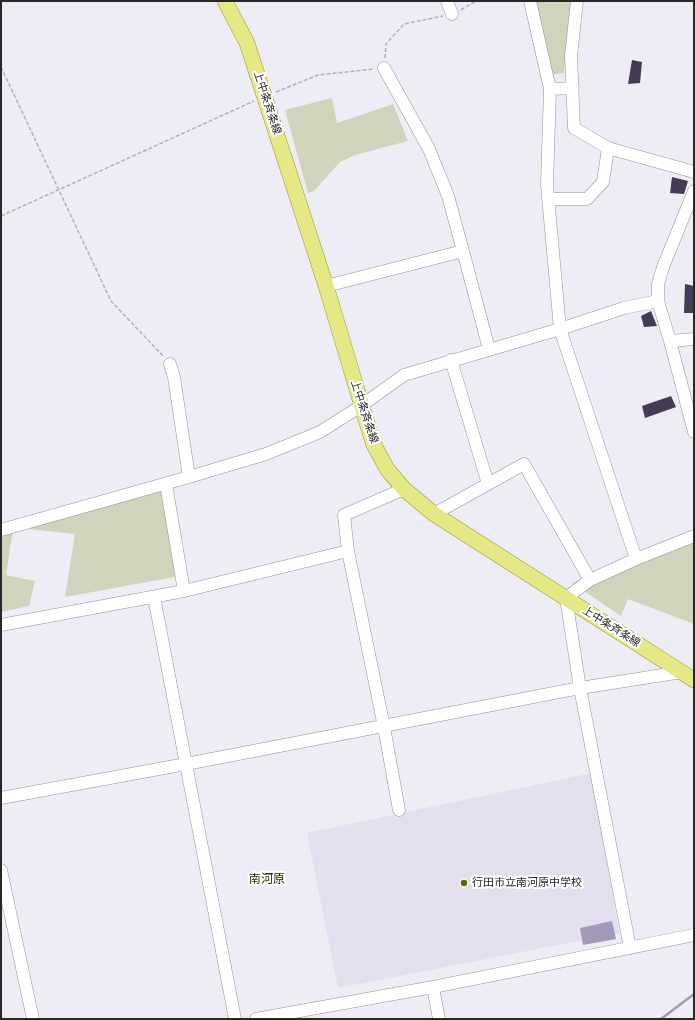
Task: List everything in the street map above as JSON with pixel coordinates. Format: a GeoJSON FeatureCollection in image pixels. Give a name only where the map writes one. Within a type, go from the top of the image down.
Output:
{"type":"FeatureCollection","features":[{"type":"Feature","properties":{"kind":"main road","name":"上中条斉条線"},"geometry":{"type":"LineString","coordinates":[[225,1],[247,43],[326,286],[373,443],[387,469],[404,489],[434,514],[688,676]]}},
{"type":"Feature","properties":{"kind":"street"},"geometry":{"type":"LineString","coordinates":[[447,1],[452,14]]}},
{"type":"Feature","properties":{"kind":"street"},"geometry":{"type":"LineString","coordinates":[[530,1],[550,89],[548,199],[560,329],[636,559]]}},
{"type":"Feature","properties":{"kind":"street"},"geometry":{"type":"LineString","coordinates":[[577,1],[572,56],[574,128],[608,148],[694,172]]}},
{"type":"Feature","properties":{"kind":"street"},"geometry":{"type":"LineString","coordinates":[[384,68],[429,149],[448,196],[489,349]]}},
{"type":"Feature","properties":{"kind":"street"},"geometry":{"type":"LineString","coordinates":[[550,89],[573,88]]}},
{"type":"Feature","properties":{"kind":"street"},"geometry":{"type":"LineString","coordinates":[[548,199],[587,199],[603,182],[608,148]]}},
{"type":"Feature","properties":{"kind":"street"},"geometry":{"type":"LineString","coordinates":[[694,191],[663,267],[658,284],[658,301],[694,432]]}},
{"type":"Feature","properties":{"kind":"street"},"geometry":{"type":"LineString","coordinates":[[326,286],[463,251]]}},
{"type":"Feature","properties":{"kind":"street"},"geometry":{"type":"LineString","coordinates":[[1,530],[166,484],[266,454],[314,434],[361,406],[404,375],[560,329],[624,308],[658,301]]}},
{"type":"Feature","properties":{"kind":"street"},"geometry":{"type":"LineString","coordinates":[[670,341],[694,339]]}},
{"type":"Feature","properties":{"kind":"street"},"geometry":{"type":"LineString","coordinates":[[451,360],[488,484]]}},
{"type":"Feature","properties":{"kind":"street"},"geometry":{"type":"LineString","coordinates":[[170,364],[174,377],[189,477]]}},
{"type":"Feature","properties":{"kind":"street"},"geometry":{"type":"LineString","coordinates":[[434,514],[524,464],[590,580]]}},
{"type":"Feature","properties":{"kind":"street"},"geometry":{"type":"LineString","coordinates":[[166,484],[184,591]]}},
{"type":"Feature","properties":{"kind":"street"},"geometry":{"type":"LineString","coordinates":[[399,810],[384,727],[348,552],[344,515],[404,489]]}},
{"type":"Feature","properties":{"kind":"street"},"geometry":{"type":"LineString","coordinates":[[630,948],[580,688],[566,598],[590,580],[636,559],[694,536]]}},
{"type":"Feature","properties":{"kind":"street"},"geometry":{"type":"LineString","coordinates":[[1,625],[184,591],[348,552]]}},
{"type":"Feature","properties":{"kind":"street"},"geometry":{"type":"LineString","coordinates":[[154,597],[235,1019]]}},
{"type":"Feature","properties":{"kind":"street"},"geometry":{"type":"LineString","coordinates":[[1,798],[384,727],[580,688],[688,676]]}},
{"type":"Feature","properties":{"kind":"street"},"geometry":{"type":"LineString","coordinates":[[1,870],[33,1019]]}},
{"type":"Feature","properties":{"kind":"street"},"geometry":{"type":"LineString","coordinates":[[256,1019],[433,987],[694,935]]}},
{"type":"Feature","properties":{"kind":"street"},"geometry":{"type":"LineString","coordinates":[[433,987],[439,1019]]}},
{"type":"Feature","properties":{"kind":"path"},"geometry":{"type":"LineString","coordinates":[[1,67],[111,301],[170,364]]}},
{"type":"Feature","properties":{"kind":"path"},"geometry":{"type":"LineString","coordinates":[[1,216],[58,191]]}},
{"type":"Feature","properties":{"kind":"shaded area","name":"行田市立南河原中学校"},"geometry":{"type":"Polygon","coordinates":[[[592,773],[619,933],[338,988],[307,833],[592,773]]]}},
{"type":"Feature","properties":{"kind":"shaded area"},"geometry":{"type":"Polygon","coordinates":[[[612,921],[616,939],[583,945],[580,928],[612,921]]]}},
{"type":"Feature","properties":{"kind":"green space"},"geometry":{"type":"Polygon","coordinates":[[[531,1],[572,1],[564,73],[548,75],[531,1]]]}},
{"type":"Feature","properties":{"kind":"green space"},"geometry":{"type":"Polygon","coordinates":[[[332,98],[337,123],[393,104],[408,141],[355,155],[340,162],[314,191],[308,193],[285,110],[332,98]]]}},
{"type":"Feature","properties":{"kind":"green space"},"geometry":{"type":"Polygon","coordinates":[[[162,482],[180,576],[65,597],[75,534],[28,529],[30,517],[162,482]]]}},
{"type":"Feature","properties":{"kind":"green space"},"geometry":{"type":"Polygon","coordinates":[[[14,522],[6,575],[35,581],[29,606],[1,612],[1,526],[14,522]]]}},
{"type":"Feature","properties":{"kind":"green space"},"geometry":{"type":"Polygon","coordinates":[[[694,532],[694,624],[628,599],[621,616],[572,583],[694,532]]]}},
{"type":"Feature","properties":{"kind":"building"},"geometry":{"type":"Polygon","coordinates":[[[632,60],[642,62],[640,83],[628,84],[632,60]]]}},
{"type":"Feature","properties":{"kind":"building"},"geometry":{"type":"Polygon","coordinates":[[[672,177],[688,181],[684,194],[670,193],[672,177]]]}},
{"type":"Feature","properties":{"kind":"building"},"geometry":{"type":"Polygon","coordinates":[[[685,284],[694,286],[694,313],[684,313],[685,284]]]}},
{"type":"Feature","properties":{"kind":"building"},"geometry":{"type":"Polygon","coordinates":[[[651,311],[657,326],[644,327],[641,316],[651,311]]]}},
{"type":"Feature","properties":{"kind":"building"},"geometry":{"type":"Polygon","coordinates":[[[671,396],[676,407],[645,418],[642,406],[671,396]]]}},
{"type":"Feature","properties":{"kind":"waterway"},"geometry":{"type":"LineString","coordinates":[[661,1019],[694,994]]}},
{"type":"Feature","properties":{"kind":"place","name":"行田市立南河原中学校"},"geometry":{"type":"Point","coordinates":[464,883]}},
{"type":"Feature","properties":{"kind":"district","name":"南河原"},"geometry":{"type":"Point","coordinates":[267,880]}}]}
